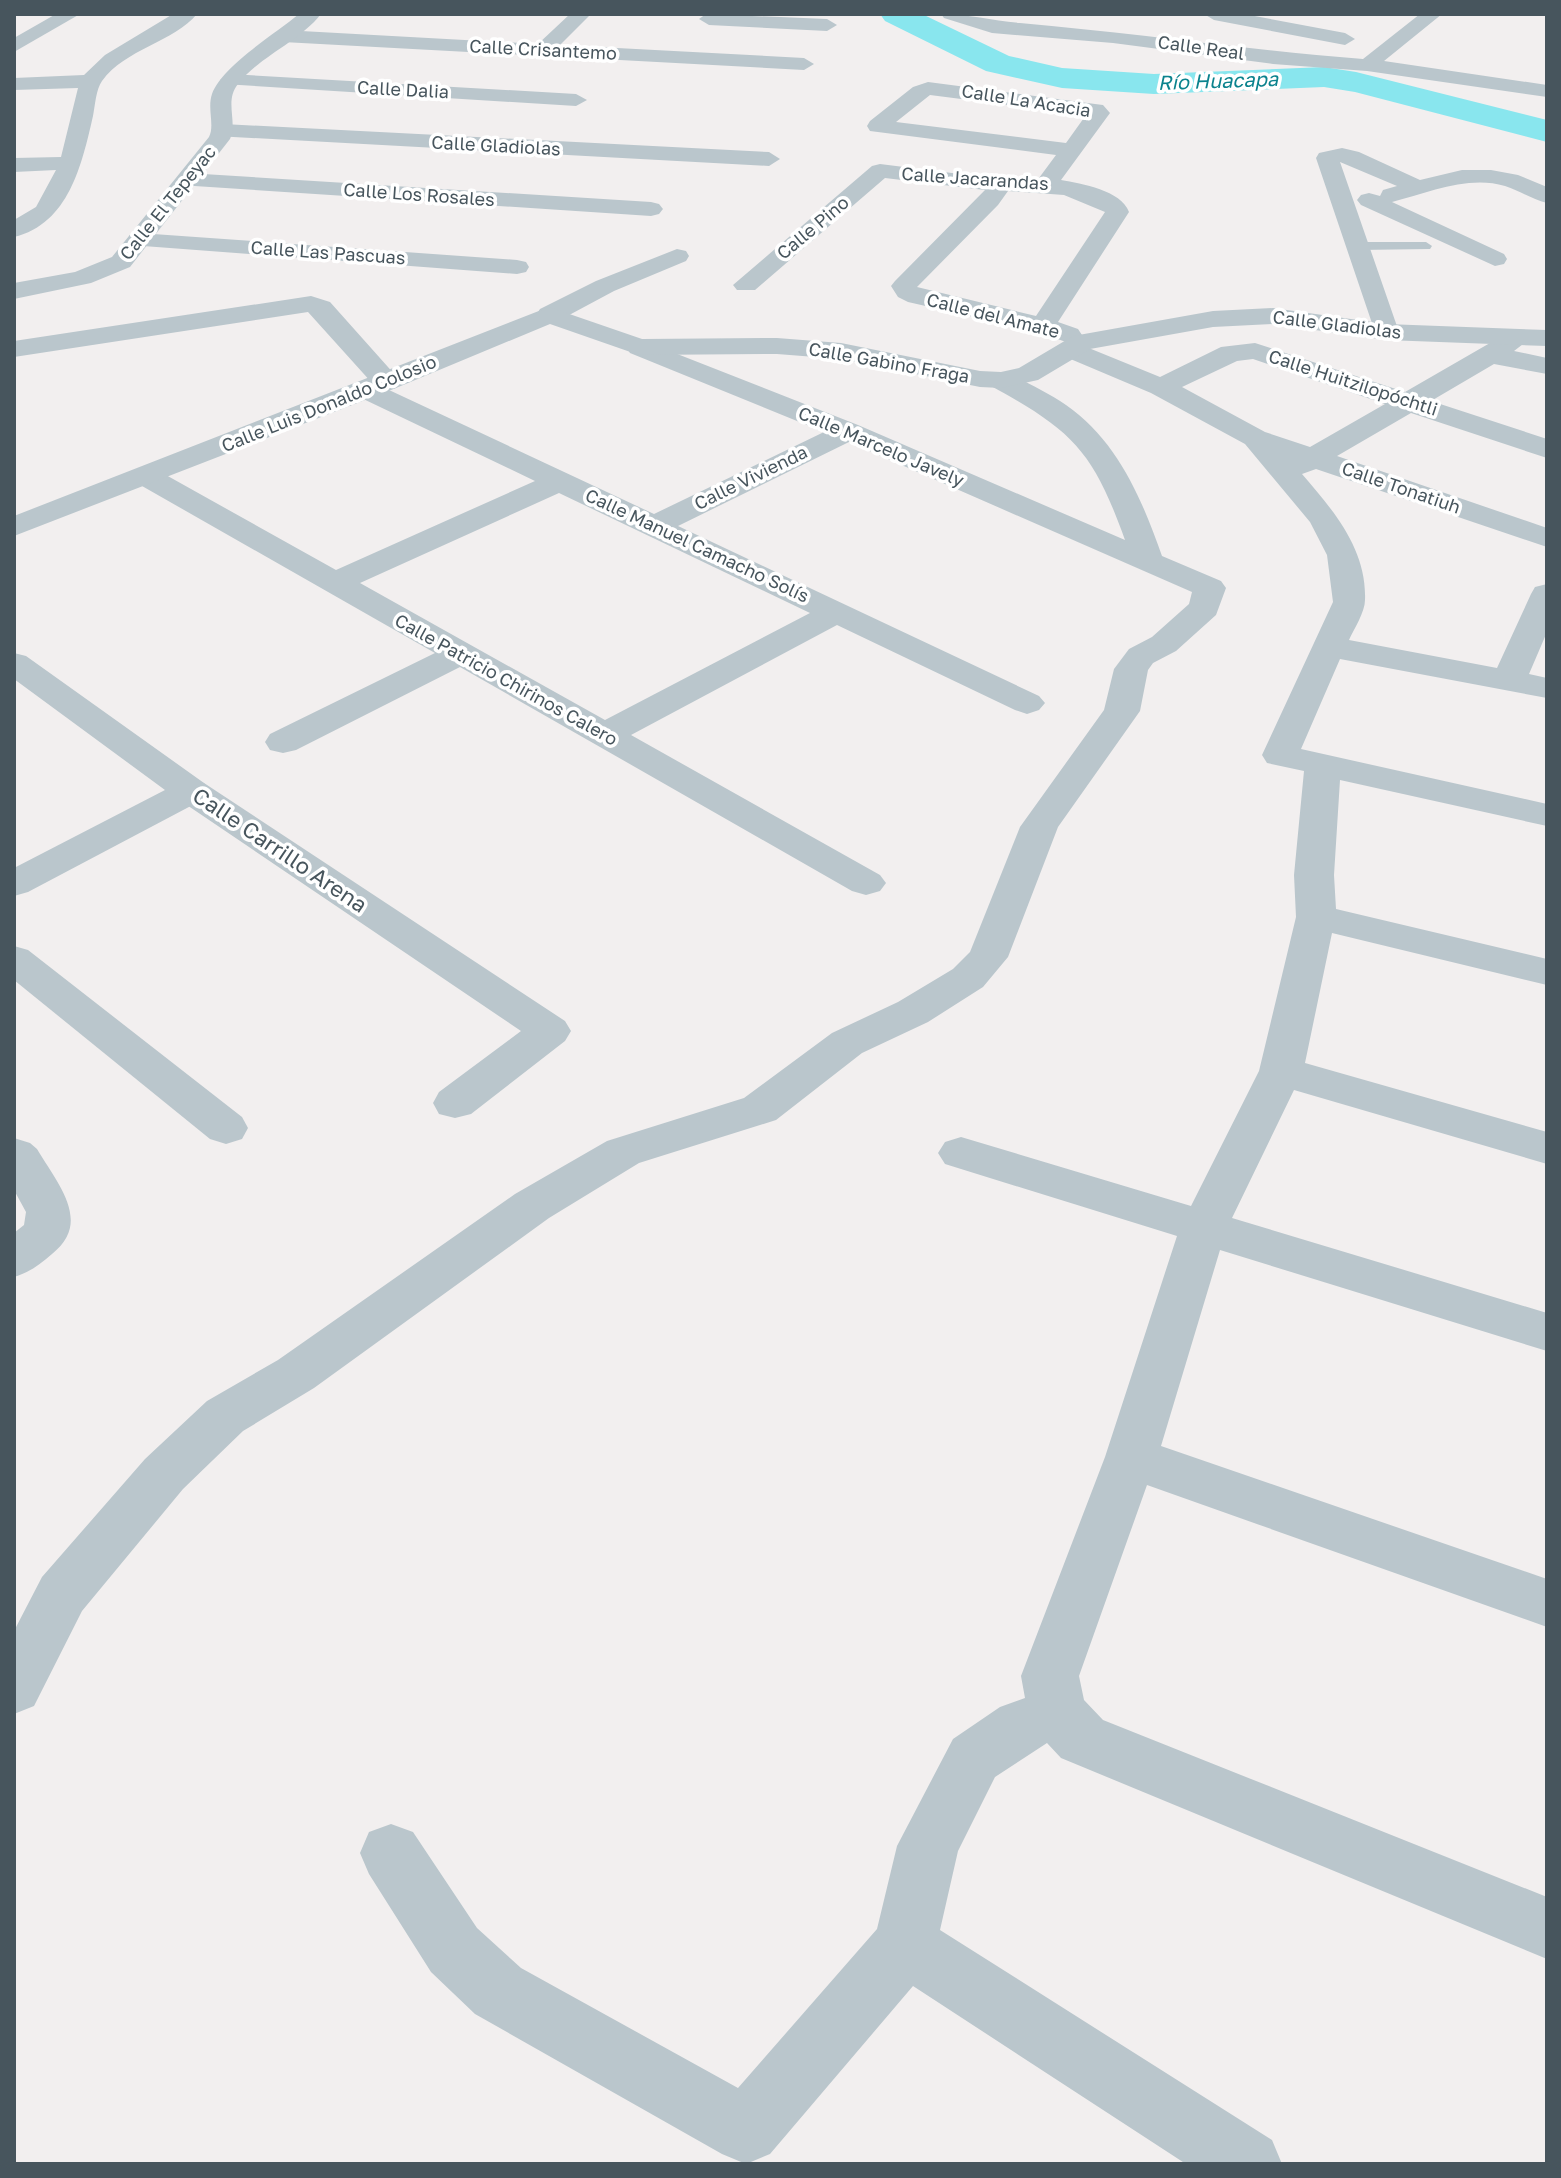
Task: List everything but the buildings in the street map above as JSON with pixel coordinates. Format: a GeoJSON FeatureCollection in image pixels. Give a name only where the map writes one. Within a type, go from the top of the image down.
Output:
{"type":"FeatureCollection","features":[{"type":"Feature","properties":{"kind":"street"},"geometry":{"type":"LineString","coordinates":[[21,222],[46,211],[71,163],[90,81],[112,59],[187,14]]}},
{"type":"Feature","properties":{"kind":"street"},"geometry":{"type":"LineString","coordinates":[[223,131],[218,113],[223,90],[230,80],[311,14]]}},
{"type":"Feature","properties":{"kind":"street"},"geometry":{"type":"LineString","coordinates":[[543,50],[581,14]]}},
{"type":"Feature","properties":{"kind":"street","name":"Calle Real"},"geometry":{"type":"LineString","coordinates":[[951,14],[992,27],[1069,33],[1273,58],[1367,65],[1547,91]]}},
{"type":"Feature","properties":{"kind":"street"},"geometry":{"type":"LineString","coordinates":[[1069,33],[1113,14]]}},
{"type":"Feature","properties":{"kind":"street"},"geometry":{"type":"LineString","coordinates":[[1214,14],[1391,48]]}},
{"type":"Feature","properties":{"kind":"street"},"geometry":{"type":"LineString","coordinates":[[1367,65],[1432,14]]}},
{"type":"Feature","properties":{"kind":"street"},"geometry":{"type":"LineString","coordinates":[[685,58],[710,16],[827,25]]}},
{"type":"Feature","properties":{"kind":"street"},"geometry":{"type":"LineString","coordinates":[[27,20],[62,18]]}},
{"type":"Feature","properties":{"kind":"street"},"geometry":{"type":"LineString","coordinates":[[14,46],[62,18]]}},
{"type":"Feature","properties":{"kind":"street"},"geometry":{"type":"LineString","coordinates":[[423,44],[439,24]]}},
{"type":"Feature","properties":{"kind":"street","name":"Calle Crisantemo"},"geometry":{"type":"LineString","coordinates":[[283,36],[804,64]]}},
{"type":"Feature","properties":{"kind":"street"},"geometry":{"type":"LineString","coordinates":[[542,148],[611,54]]}},
{"type":"Feature","properties":{"kind":"street"},"geometry":{"type":"LineString","coordinates":[[747,85],[772,62]]}},
{"type":"Feature","properties":{"kind":"street","name":"Calle Dalia"},"geometry":{"type":"LineString","coordinates":[[230,80],[585,89]]}},
{"type":"Feature","properties":{"kind":"street"},"geometry":{"type":"LineString","coordinates":[[14,84],[90,81]]}},
{"type":"Feature","properties":{"kind":"street","name":"Calle La Acacia"},"geometry":{"type":"LineString","coordinates":[[878,126],[920,91],[928,88],[1095,110],[1099,113],[1047,183]]}},
{"type":"Feature","properties":{"kind":"street","name":"Calle Jacarandas"},"geometry":{"type":"LineString","coordinates":[[878,126],[1070,150]]}},
{"type":"Feature","properties":{"kind":"street","name":"Calle Gladiolas"},"geometry":{"type":"LineString","coordinates":[[223,131],[769,159]]}},
{"type":"Feature","properties":{"kind":"street","name":"Calle El Tepeyac"},"geometry":{"type":"LineString","coordinates":[[14,291],[107,270],[121,262],[223,131]]}},
{"type":"Feature","properties":{"kind":"street"},"geometry":{"type":"LineString","coordinates":[[1386,332],[1358,246],[1357,203],[1327,158],[1351,157],[1420,188]]}},
{"type":"Feature","properties":{"kind":"street"},"geometry":{"type":"LineString","coordinates":[[14,165],[71,163]]}},
{"type":"Feature","properties":{"kind":"street","name":"Calle Jacarandas"},"geometry":{"type":"LineString","coordinates":[[880,171],[998,188],[1047,183],[1107,202]]}},
{"type":"Feature","properties":{"kind":"street","name":"Calle Pino"},"geometry":{"type":"LineString","coordinates":[[746,285],[880,171]]}},
{"type":"Feature","properties":{"kind":"street"},"geometry":{"type":"LineString","coordinates":[[1357,203],[1486,176],[1505,178],[1547,196]]}},
{"type":"Feature","properties":{"kind":"street","name":"Calle Los Rosales"},"geometry":{"type":"LineString","coordinates":[[187,180],[651,209]]}},
{"type":"Feature","properties":{"kind":"street"},"geometry":{"type":"LineString","coordinates":[[998,188],[1037,199],[1107,202],[1117,212],[1043,325]]}},
{"type":"Feature","properties":{"kind":"street","name":"Calle del Amate"},"geometry":{"type":"LineString","coordinates":[[998,188],[904,286],[907,292],[917,297],[1043,325],[1076,346],[1255,438]]}},
{"type":"Feature","properties":{"kind":"street"},"geometry":{"type":"LineString","coordinates":[[1357,203],[1495,259]]}},
{"type":"Feature","properties":{"kind":"street","name":"Calle Las Pascuas"},"geometry":{"type":"LineString","coordinates":[[139,240],[517,267]]}},
{"type":"Feature","properties":{"kind":"street","name":"Calle Luis Donaldo Colosio"},"geometry":{"type":"LineString","coordinates":[[14,527],[377,386],[549,315],[677,256]]}},
{"type":"Feature","properties":{"kind":"street"},"geometry":{"type":"LineString","coordinates":[[14,349],[311,304],[321,308],[377,386]]}},
{"type":"Feature","properties":{"kind":"street","name":"Calle Marcelo Javely"},"geometry":{"type":"LineString","coordinates":[[14,1688],[62,1594],[164,1474],[225,1416],[296,1374],[532,1206],[610,1159],[665,1137],[760,1109],[847,1043],[913,1012],[968,978],[988,957],[1039,827],[1122,711],[1131,669],[1141,656],[1164,644],[1204,608],[1210,588],[848,431],[639,347],[549,315]]}},
{"type":"Feature","properties":{"kind":"street","name":"Calle Gladiolas"},"geometry":{"type":"LineString","coordinates":[[1076,346],[1213,319],[1273,316],[1386,332],[1547,338]]}},
{"type":"Feature","properties":{"kind":"street"},"geometry":{"type":"LineString","coordinates":[[1284,472],[1316,458],[1518,338]]}},
{"type":"Feature","properties":{"kind":"street","name":"Calle Gabino Fraga"},"geometry":{"type":"LineString","coordinates":[[639,347],[777,346],[841,351],[980,379],[1001,380],[1028,374],[1076,346]]}},
{"type":"Feature","properties":{"kind":"street","name":"Calle Huitzilopóchtli"},"geometry":{"type":"LineString","coordinates":[[1161,387],[1231,353],[1255,351],[1547,449]]}},
{"type":"Feature","properties":{"kind":"street"},"geometry":{"type":"LineString","coordinates":[[1491,355],[1547,366]]}},
{"type":"Feature","properties":{"kind":"street"},"geometry":{"type":"LineString","coordinates":[[1001,380],[1058,412],[1097,451],[1126,498],[1148,561]]}},
{"type":"Feature","properties":{"kind":"street","name":"Calle Manuel Camacho Solís"},"geometry":{"type":"LineString","coordinates":[[377,386],[560,481],[1027,703]]}},
{"type":"Feature","properties":{"kind":"street","name":"Calle Vivienda"},"geometry":{"type":"LineString","coordinates":[[654,526],[848,431]]}},
{"type":"Feature","properties":{"kind":"street"},"geometry":{"type":"LineString","coordinates":[[1255,438],[1324,519],[1343,555],[1349,602],[1280,755],[1547,815]]}},
{"type":"Feature","properties":{"kind":"street","name":"Calle Tonatiuh"},"geometry":{"type":"LineString","coordinates":[[1255,438],[1547,538]]}},
{"type":"Feature","properties":{"kind":"street","name":"Calle Patricio Chirinos Calero"},"geometry":{"type":"LineString","coordinates":[[146,476],[866,883]]}},
{"type":"Feature","properties":{"kind":"street"},"geometry":{"type":"LineString","coordinates":[[334,583],[560,481]]}},
{"type":"Feature","properties":{"kind":"street"},"geometry":{"type":"LineString","coordinates":[[1509,680],[1547,594]]}},
{"type":"Feature","properties":{"kind":"street"},"geometry":{"type":"LineString","coordinates":[[604,735],[837,612]]}},
{"type":"Feature","properties":{"kind":"street"},"geometry":{"type":"LineString","coordinates":[[1330,647],[1547,688]]}},
{"type":"Feature","properties":{"kind":"street"},"geometry":{"type":"LineString","coordinates":[[283,742],[460,654]]}},
{"type":"Feature","properties":{"kind":"street","name":"Calle Carrillo Arena"},"geometry":{"type":"LineString","coordinates":[[14,663],[191,791],[550,1031],[455,1103]]}},
{"type":"Feature","properties":{"kind":"street"},"geometry":{"type":"LineString","coordinates":[[1323,765],[1314,875],[1316,917],[1281,1071],[1203,1229],[1131,1457],[1050,1676],[1057,1712],[1082,1739],[1547,1928]]}},
{"type":"Feature","properties":{"kind":"street"},"geometry":{"type":"LineString","coordinates":[[14,884],[191,791]]}},
{"type":"Feature","properties":{"kind":"street"},"geometry":{"type":"LineString","coordinates":[[1316,917],[1547,972]]}},
{"type":"Feature","properties":{"kind":"street"},"geometry":{"type":"LineString","coordinates":[[14,959],[226,1128]]}},
{"type":"Feature","properties":{"kind":"street"},"geometry":{"type":"LineString","coordinates":[[1281,1071],[1547,1148]]}},
{"type":"Feature","properties":{"kind":"street"},"geometry":{"type":"LineString","coordinates":[[961,1153],[1547,1332]]}},
{"type":"Feature","properties":{"kind":"street"},"geometry":{"type":"LineString","coordinates":[[14,1259],[47,1233],[49,1212],[16,1160]]}},
{"type":"Feature","properties":{"kind":"street"},"geometry":{"type":"LineString","coordinates":[[1131,1457],[1547,1603]]}},
{"type":"Feature","properties":{"kind":"street"},"geometry":{"type":"LineString","coordinates":[[391,1853],[454,1950],[498,1991],[746,2130],[905,1944],[928,1846],[974,1758],[1021,1726],[1057,1712]]}},
{"type":"Feature","properties":{"kind":"street"},"geometry":{"type":"LineString","coordinates":[[905,1944],[1248,2164]]}},
{"type":"Feature","properties":{"kind":"lane"},"geometry":{"type":"LineString","coordinates":[[1358,246],[1426,246]]}},
{"type":"Feature","properties":{"kind":"waterway","name":"Río Huacapa"},"geometry":{"type":"LineString","coordinates":[[896,14],[998,64],[1062,78],[1154,84],[1324,77],[1356,82],[1547,131]]}}]}
